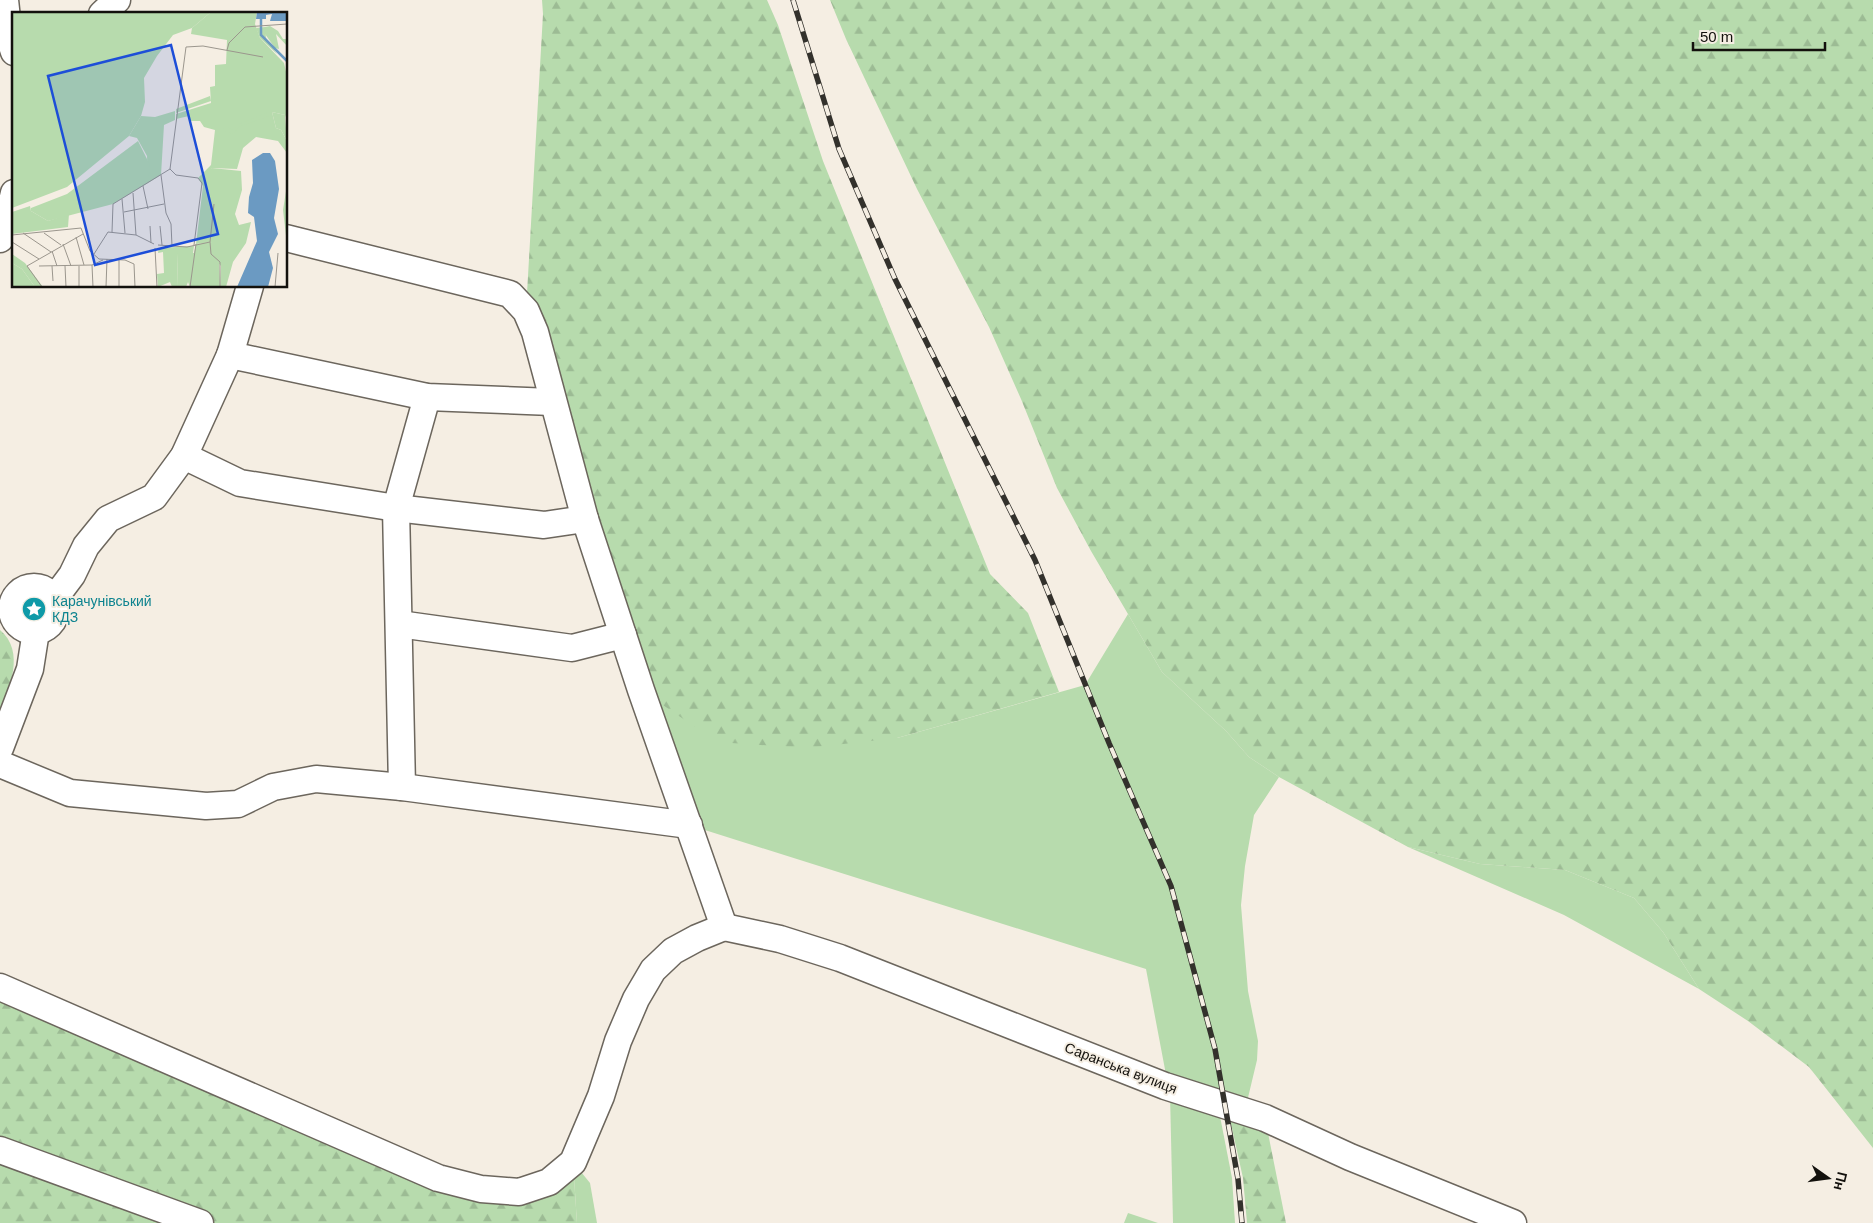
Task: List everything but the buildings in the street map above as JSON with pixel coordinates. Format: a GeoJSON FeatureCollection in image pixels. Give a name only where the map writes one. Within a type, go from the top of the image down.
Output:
{"type":"FeatureCollection","features":[{"type":"Feature","properties":{"kind":"street"},"geometry":{"type":"LineString","coordinates":[[5,0],[9,36],[12,46]]}},
{"type":"Feature","properties":{"kind":"street"},"geometry":{"type":"LineString","coordinates":[[104,12],[118,0]]}},
{"type":"Feature","properties":{"kind":"street"},"geometry":{"type":"LineString","coordinates":[[0,239],[12,199]]}},
{"type":"Feature","properties":{"kind":"street"},"geometry":{"type":"LineString","coordinates":[[0,987],[438,1178],[481,1189],[519,1192],[549,1182],[573,1162],[601,1096],[618,1042],[636,999],[653,970],[673,951],[697,938],[724,927],[623,636],[585,519],[552,402],[535,332],[526,311],[510,294],[288,238]]}},
{"type":"Feature","properties":{"kind":"street"},"geometry":{"type":"LineString","coordinates":[[54,599],[72,575],[86,546],[108,520],[154,497],[184,456],[230,355],[249,288]]}},
{"type":"Feature","properties":{"kind":"street"},"geometry":{"type":"LineString","coordinates":[[230,355],[426,397],[552,402]]}},
{"type":"Feature","properties":{"kind":"street"},"geometry":{"type":"LineString","coordinates":[[402,787],[396,508],[426,397]]}},
{"type":"Feature","properties":{"kind":"street"},"geometry":{"type":"LineString","coordinates":[[184,456],[240,483],[396,508],[544,525],[585,519]]}},
{"type":"Feature","properties":{"kind":"street"},"geometry":{"type":"LineString","coordinates":[[37,587],[47,591],[54,599],[56,608],[52,622],[45,628],[36,631],[24,629],[16,621],[8,595],[37,587]]}},
{"type":"Feature","properties":{"kind":"street"},"geometry":{"type":"LineString","coordinates":[[399,624],[572,648],[623,636]]}},
{"type":"Feature","properties":{"kind":"street"},"geometry":{"type":"LineString","coordinates":[[0,748],[30,669],[36,631]]}},
{"type":"Feature","properties":{"kind":"street"},"geometry":{"type":"LineString","coordinates":[[0,764],[70,793],[206,806],[238,804],[272,787],[316,779],[402,787],[688,825]]}},
{"type":"Feature","properties":{"kind":"street","name":"Саранська вулиця"},"geometry":{"type":"LineString","coordinates":[[724,927],[780,939],[840,958],[1165,1086],[1265,1118],[1350,1157],[1513,1223]]}},
{"type":"Feature","properties":{"kind":"street"},"geometry":{"type":"LineString","coordinates":[[0,1150],[200,1223]]}},
{"type":"Feature","properties":{"kind":"green space"},"geometry":{"type":"Polygon","coordinates":[[[542,0],[767,0],[778,25],[823,161],[990,574],[1028,613],[1059,692],[897,738],[807,748],[717,742],[641,690],[526,311],[543,14],[542,0]]]}},
{"type":"Feature","properties":{"kind":"green space"},"geometry":{"type":"Polygon","coordinates":[[[830,0],[1873,0],[1873,1148],[1809,1067],[1748,1021],[1699,989],[1663,932],[1634,898],[1565,870],[1480,864],[1408,847],[1279,777],[1249,757],[1226,731],[1162,672],[1091,551],[1057,488],[989,327],[917,189],[846,39],[830,0]]]}},
{"type":"Feature","properties":{"kind":"green space"},"geometry":{"type":"Polygon","coordinates":[[[34,598],[42,601],[45,609],[42,617],[34,620],[26,617],[23,609],[26,601],[34,598]]]}},
{"type":"Feature","properties":{"kind":"green space"},"geometry":{"type":"Polygon","coordinates":[[[1128,614],[1162,672],[1226,731],[1249,757],[1279,777],[1254,815],[1245,866],[1241,905],[1248,991],[1258,1041],[1257,1060],[1246,1106],[1167,1080],[1146,969],[689,825],[641,690],[897,738],[1085,685],[1128,614]]]}},
{"type":"Feature","properties":{"kind":"green space"},"geometry":{"type":"Polygon","coordinates":[[[0,630],[8,639],[14,659],[11,682],[0,715],[0,630]]]}},
{"type":"Feature","properties":{"kind":"green space"},"geometry":{"type":"Polygon","coordinates":[[[1408,847],[1480,864],[1565,870],[1634,898],[1663,932],[1699,989],[1564,915],[1408,847]]]}},
{"type":"Feature","properties":{"kind":"green space"},"geometry":{"type":"Polygon","coordinates":[[[0,987],[438,1178],[519,1192],[573,1162],[577,1223],[0,1223],[0,987]]]}},
{"type":"Feature","properties":{"kind":"green space"},"geometry":{"type":"Polygon","coordinates":[[[1170,1094],[1219,1111],[1232,1178],[1235,1223],[1173,1223],[1170,1094]]]}},
{"type":"Feature","properties":{"kind":"green space"},"geometry":{"type":"Polygon","coordinates":[[[1227,1106],[1265,1118],[1286,1223],[1247,1223],[1243,1178],[1227,1106]]]}},
{"type":"Feature","properties":{"kind":"green space"},"geometry":{"type":"Polygon","coordinates":[[[573,1162],[590,1183],[597,1223],[577,1223],[573,1162]]]}},
{"type":"Feature","properties":{"kind":"green space"},"geometry":{"type":"Polygon","coordinates":[[[1128,1213],[1158,1223],[1124,1223],[1128,1213]]]}},
{"type":"Feature","properties":{"kind":"railway"},"geometry":{"type":"LineString","coordinates":[[793,0],[839,149],[895,279],[1035,560],[1109,743],[1171,886],[1215,1049],[1238,1179],[1242,1223]]}},
{"type":"Feature","properties":{"kind":"place","name":"Карачунівський КДЗ"},"geometry":{"type":"Point","coordinates":[34,609]}}]}
